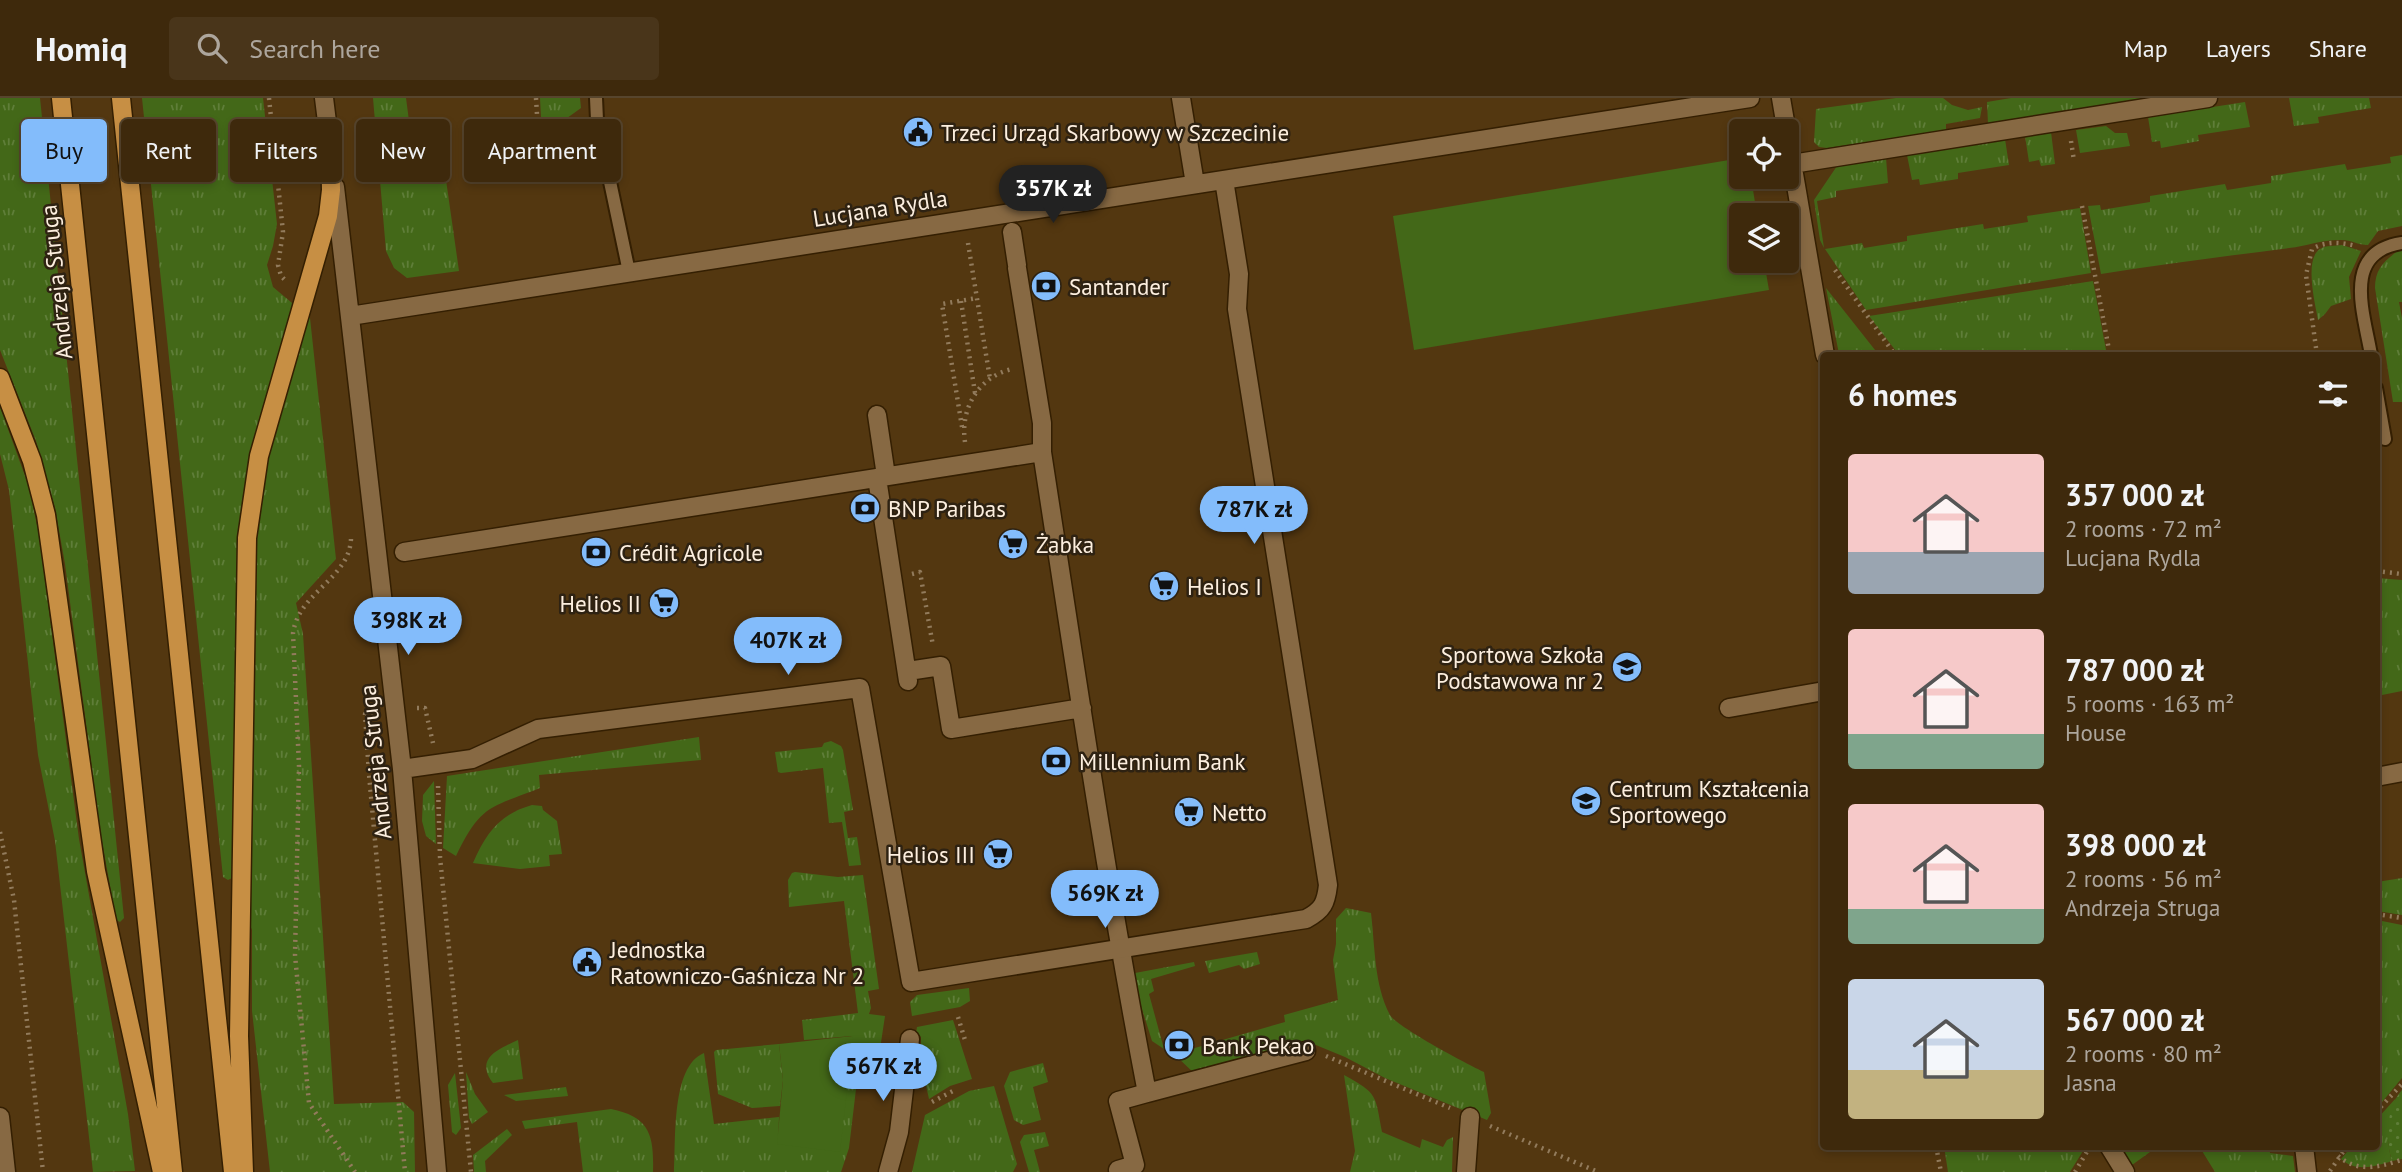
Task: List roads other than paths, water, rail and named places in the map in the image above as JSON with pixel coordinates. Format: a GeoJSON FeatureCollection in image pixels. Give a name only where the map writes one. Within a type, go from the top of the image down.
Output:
{"type":"FeatureCollection","features":[{"type":"Feature","properties":{"kind":"main road","name":"Andrzeja Struga"},"geometry":{"type":"LineString","coordinates":[[61,98],[173,1172]]}},
{"type":"Feature","properties":{"kind":"main road"},"geometry":{"type":"LineString","coordinates":[[121,98],[233,1172]]}},
{"type":"Feature","properties":{"kind":"main road"},"geometry":{"type":"LineString","coordinates":[[244,1172],[239,1036],[247,548],[259,456],[324,234],[330,205],[330,182]]}},
{"type":"Feature","properties":{"kind":"main road"},"geometry":{"type":"LineString","coordinates":[[0,379],[27,448],[47,515],[96,871],[162,1172]]}},
{"type":"Feature","properties":{"kind":"street","name":"Andrzeja Struga"},"geometry":{"type":"LineString","coordinates":[[324,98],[327,119]]}},
{"type":"Feature","properties":{"kind":"street"},"geometry":{"type":"LineString","coordinates":[[1181,98],[1195,184]]}},
{"type":"Feature","properties":{"kind":"street","name":"Lucjana Rydla"},"geometry":{"type":"LineString","coordinates":[[350,316],[1750,98]]}},
{"type":"Feature","properties":{"kind":"street"},"geometry":{"type":"LineString","coordinates":[[1781,98],[1784,119]]}},
{"type":"Feature","properties":{"kind":"street"},"geometry":{"type":"LineString","coordinates":[[1799,163],[2208,98]]}},
{"type":"Feature","properties":{"kind":"street"},"geometry":{"type":"LineString","coordinates":[[402,769],[472,759],[538,729],[860,688],[911,982],[1306,919],[1320,911],[1326,902],[1328,885],[1237,309],[1239,274],[1224,180]]}},
{"type":"Feature","properties":{"kind":"street","name":"Andrzeja Struga"},"geometry":{"type":"LineString","coordinates":[[334,182],[402,769],[437,1172]]}},
{"type":"Feature","properties":{"kind":"street"},"geometry":{"type":"LineString","coordinates":[[1796,189],[1824,352]]}},
{"type":"Feature","properties":{"kind":"street"},"geometry":{"type":"LineString","coordinates":[[1012,232],[1042,424],[1042,452],[1082,708],[1120,947],[1147,1093]]}},
{"type":"Feature","properties":{"kind":"street"},"geometry":{"type":"LineString","coordinates":[[877,415],[905,676],[941,666],[951,729],[1082,708]]}},
{"type":"Feature","properties":{"kind":"street"},"geometry":{"type":"LineString","coordinates":[[404,552],[1042,452]]}},
{"type":"Feature","properties":{"kind":"street"},"geometry":{"type":"LineString","coordinates":[[1729,708],[1820,692]]}},
{"type":"Feature","properties":{"kind":"street"},"geometry":{"type":"LineString","coordinates":[[2380,776],[2402,772]]}},
{"type":"Feature","properties":{"kind":"street"},"geometry":{"type":"LineString","coordinates":[[888,1172],[899,1132],[911,1039]]}},
{"type":"Feature","properties":{"kind":"street"},"geometry":{"type":"LineString","coordinates":[[1118,1170],[1135,1165],[1118,1101],[1306,1051]]}},
{"type":"Feature","properties":{"kind":"street"},"geometry":{"type":"LineString","coordinates":[[0,1117],[6,1172]]}},
{"type":"Feature","properties":{"kind":"street"},"geometry":{"type":"LineString","coordinates":[[1466,1172],[1470,1117]]}},
{"type":"Feature","properties":{"kind":"street"},"geometry":{"type":"LineString","coordinates":[[2111,1150],[2125,1172]]}},
{"type":"Feature","properties":{"kind":"street"},"geometry":{"type":"LineString","coordinates":[[2304,1150],[2307,1172]]}},
{"type":"Feature","properties":{"kind":"lane"},"geometry":{"type":"LineString","coordinates":[[596,98],[597,120],[629,272]]}},
{"type":"Feature","properties":{"kind":"lane"},"geometry":{"type":"LineString","coordinates":[[2371,352],[2361,276],[2374,253],[2388,245],[2402,243]]}},
{"type":"Feature","properties":{"kind":"lane"},"geometry":{"type":"LineString","coordinates":[[2380,411],[2385,439]]}},
{"type":"Feature","properties":{"kind":"place","name":"Trzeci Urząd Skarbowy w Szczecinie"},"geometry":{"type":"Point","coordinates":[918,132]}},
{"type":"Feature","properties":{"kind":"place","name":"Santander"},"geometry":{"type":"Point","coordinates":[1046,286]}},
{"type":"Feature","properties":{"kind":"place","name":"BNP Paribas"},"geometry":{"type":"Point","coordinates":[865,508]}},
{"type":"Feature","properties":{"kind":"place","name":"Żabka"},"geometry":{"type":"Point","coordinates":[1013,544]}},
{"type":"Feature","properties":{"kind":"place","name":"Crédit Agricole"},"geometry":{"type":"Point","coordinates":[596,552]}},
{"type":"Feature","properties":{"kind":"place","name":"Helios I"},"geometry":{"type":"Point","coordinates":[1164,586]}},
{"type":"Feature","properties":{"kind":"place","name":"Helios II"},"geometry":{"type":"Point","coordinates":[664,603]}},
{"type":"Feature","properties":{"kind":"place","name":"Sportowa Szkoła Podstawowa nr 2"},"geometry":{"type":"Point","coordinates":[1627,667]}},
{"type":"Feature","properties":{"kind":"place","name":"Millennium Bank"},"geometry":{"type":"Point","coordinates":[1056,761]}},
{"type":"Feature","properties":{"kind":"place","name":"Centrum Kształcenia Sportowego"},"geometry":{"type":"Point","coordinates":[1586,801]}},
{"type":"Feature","properties":{"kind":"place","name":"Netto"},"geometry":{"type":"Point","coordinates":[1189,812]}},
{"type":"Feature","properties":{"kind":"place","name":"Helios III"},"geometry":{"type":"Point","coordinates":[998,854]}},
{"type":"Feature","properties":{"kind":"place","name":"Jednostka Ratowniczo-Gaśnicza Nr 2"},"geometry":{"type":"Point","coordinates":[587,962]}},
{"type":"Feature","properties":{"kind":"place","name":"Bank Pekao"},"geometry":{"type":"Point","coordinates":[1179,1045]}}]}
